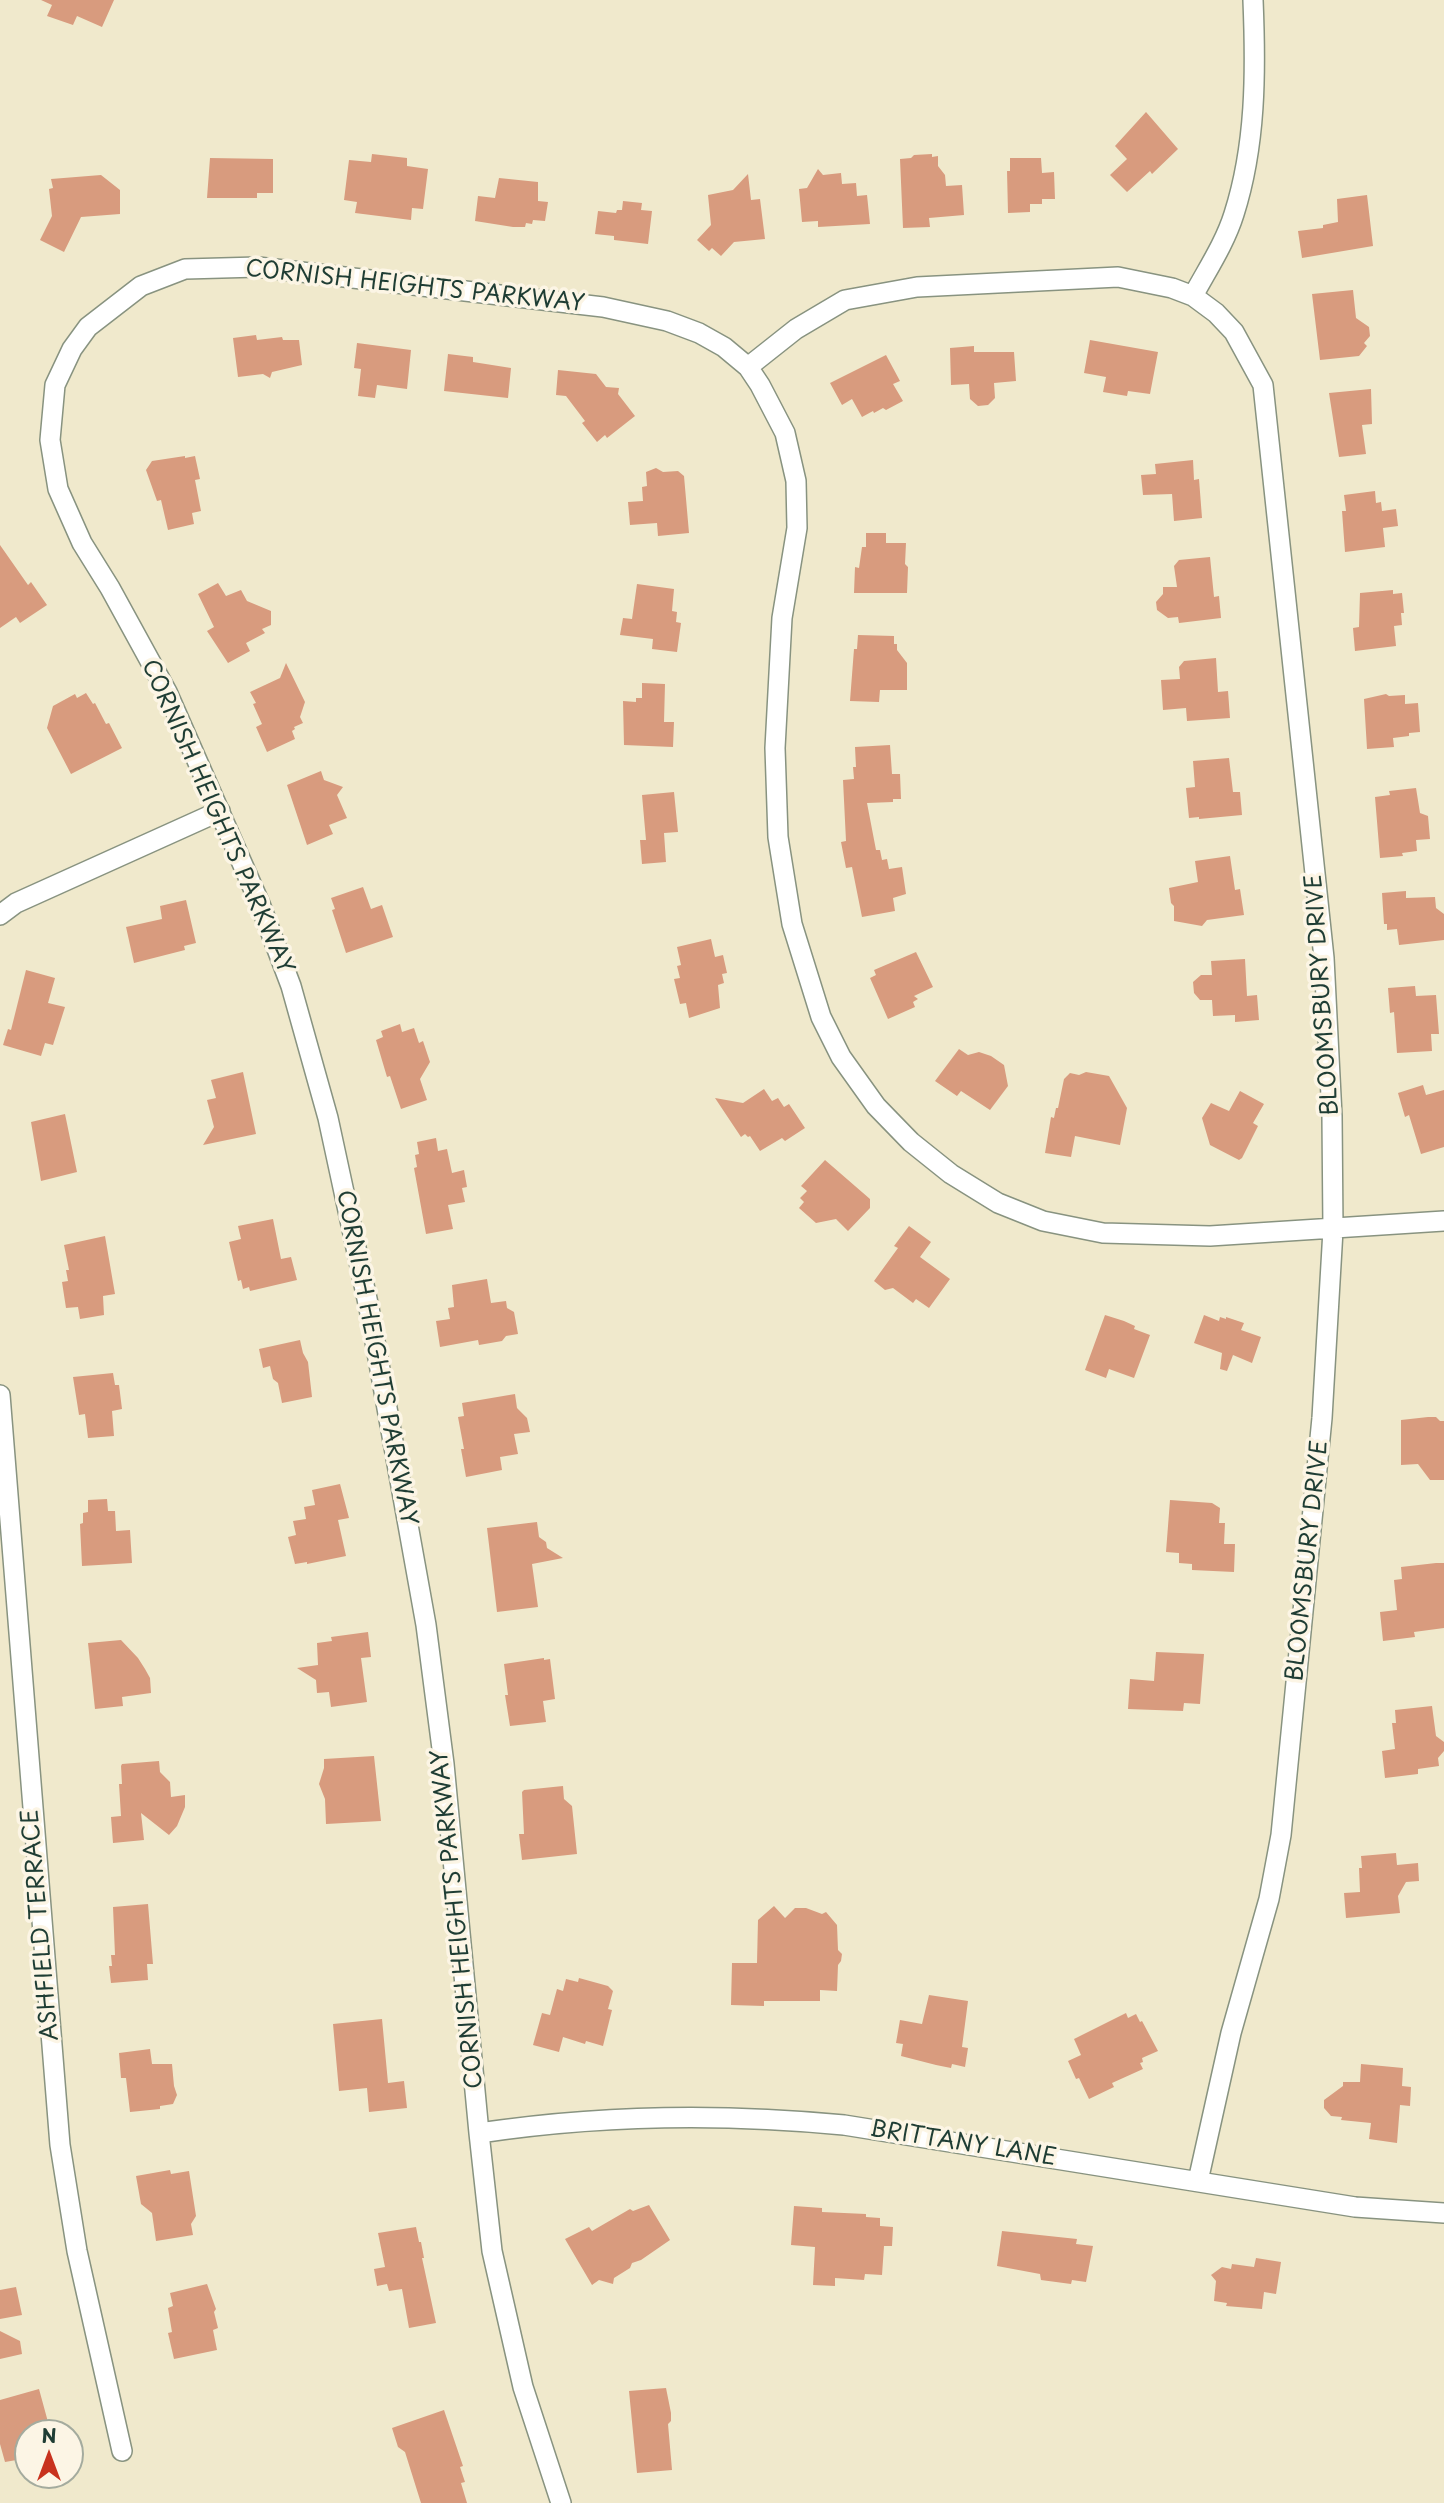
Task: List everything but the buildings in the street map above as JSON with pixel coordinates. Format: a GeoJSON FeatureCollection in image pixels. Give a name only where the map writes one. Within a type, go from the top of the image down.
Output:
{"type":"FeatureCollection","features":[{"type":"Feature","properties":{"kind":"street"},"geometry":{"type":"LineString","coordinates":[[1193,296],[1234,216],[1249,154],[1256,59],[1253,0]]}},
{"type":"Feature","properties":{"kind":"street","name":"CORNISH HEIGHTS PARKWAY"},"geometry":{"type":"LineString","coordinates":[[561,2503],[523,2387],[492,2251],[444,1764],[426,1625],[369,1308],[328,1118],[291,986],[260,904],[167,692],[110,587],[82,543],[58,489],[50,440],[55,384],[72,349],[88,327],[141,286],[185,270],[258,267],[603,307],[667,321],[699,333],[724,347],[748,368],[760,384],[785,433],[796,481],[797,528],[782,618],[775,748],[778,837],[792,924],[821,1017],[841,1058],[876,1107],[911,1142],[951,1174],[998,1203],[1043,1220],[1103,1233],[1209,1236],[1444,1221]]}},
{"type":"Feature","properties":{"kind":"street","name":"BLOOMSBURY DRIVE"},"geometry":{"type":"LineString","coordinates":[[748,368],[796,329],[845,300],[917,287],[1118,277],[1172,288],[1193,296],[1216,313],[1234,332],[1263,384],[1324,958],[1332,1116],[1333,1230],[1322,1418],[1282,1835],[1269,1899],[1231,2033],[1198,2181]]}},
{"type":"Feature","properties":{"kind":"street"},"geometry":{"type":"LineString","coordinates":[[0,915],[16,903],[220,811]]}},
{"type":"Feature","properties":{"kind":"street","name":"ASHFIELD TERRACE"},"geometry":{"type":"LineString","coordinates":[[0,1395],[60,2146],[77,2251],[122,2451]]}},
{"type":"Feature","properties":{"kind":"street","name":"BRITTANY LANE"},"geometry":{"type":"LineString","coordinates":[[479,2133],[525,2126],[661,2117],[781,2119],[844,2125],[1354,2207],[1444,2213]]}}]}
